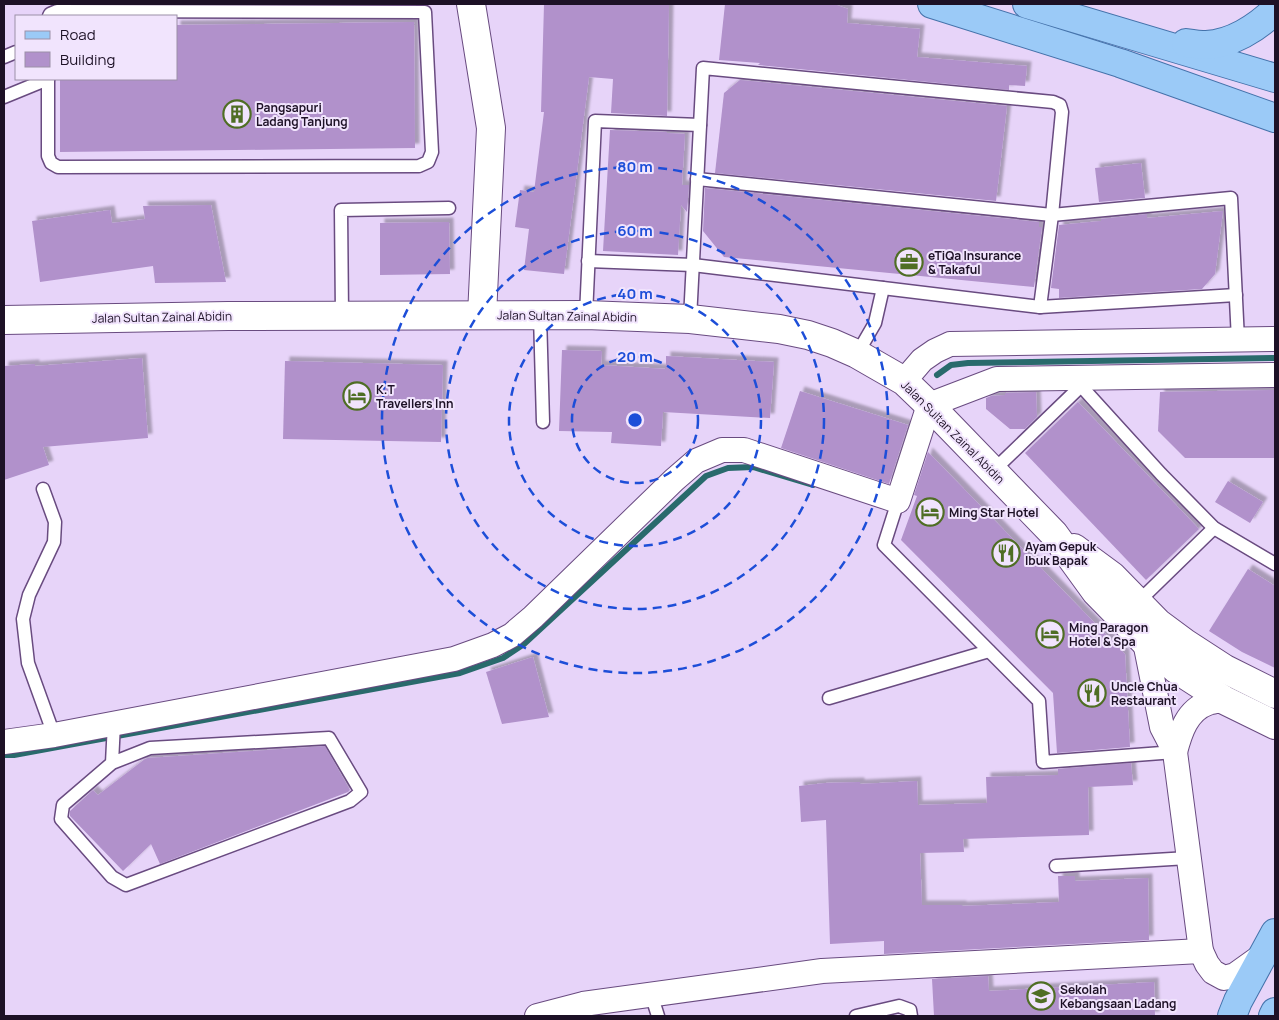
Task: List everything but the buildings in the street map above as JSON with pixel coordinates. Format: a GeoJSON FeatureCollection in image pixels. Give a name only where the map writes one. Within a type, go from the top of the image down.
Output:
{"type":"FeatureCollection","features":[{"type":"Feature","properties":{"kind":"main road"},"geometry":{"type":"LineString","coordinates":[[932,4],[1120,63],[1275,118]]}},
{"type":"Feature","properties":{"kind":"main road"},"geometry":{"type":"LineString","coordinates":[[1037,5],[1142,39],[1275,78]]}},
{"type":"Feature","properties":{"kind":"main road"},"geometry":{"type":"LineString","coordinates":[[1142,39],[1206,45],[1222,43],[1252,28],[1275,10]]}},
{"type":"Feature","properties":{"kind":"main road"},"geometry":{"type":"LineString","coordinates":[[1232,1016],[1238,1001],[1269,944]]}},
{"type":"Feature","properties":{"kind":"main road"},"geometry":{"type":"LineString","coordinates":[[1273,1016],[1275,1012]]}},
{"type":"Feature","properties":{"kind":"street"},"geometry":{"type":"LineString","coordinates":[[471,4],[491,128],[482,315]]}},
{"type":"Feature","properties":{"kind":"street","name":"Jalan Sultan Zainal Abidin"},"geometry":{"type":"LineString","coordinates":[[4,320],[218,316],[586,315],[690,319],[779,329],[808,335],[832,343],[857,354],[904,381],[1054,534]]}},
{"type":"Feature","properties":{"kind":"street"},"geometry":{"type":"LineString","coordinates":[[904,381],[922,360],[950,344],[1275,340]]}},
{"type":"Feature","properties":{"kind":"street"},"geometry":{"type":"LineString","coordinates":[[4,742],[54,735],[113,733],[454,658],[493,645],[512,635],[533,616],[696,461],[722,450],[744,450],[898,501],[929,405],[997,379],[1080,382],[1275,375]]}},
{"type":"Feature","properties":{"kind":"street"},"geometry":{"type":"LineString","coordinates":[[1054,534],[1112,576],[1158,623],[1225,669],[1275,694]]}},
{"type":"Feature","properties":{"kind":"street"},"geometry":{"type":"LineString","coordinates":[[1054,534],[1096,592],[1145,642],[1176,669],[1224,700],[1275,725]]}},
{"type":"Feature","properties":{"kind":"street"},"geometry":{"type":"LineString","coordinates":[[1145,642],[1162,727],[1175,752],[1201,952],[1213,972],[1224,978],[1235,975],[1269,944]]}},
{"type":"Feature","properties":{"kind":"street"},"geometry":{"type":"LineString","coordinates":[[1175,752],[1179,736],[1193,712],[1207,703],[1224,700]]}},
{"type":"Feature","properties":{"kind":"street"},"geometry":{"type":"LineString","coordinates":[[537,1016],[583,1004],[822,971],[1201,952]]}},
{"type":"Feature","properties":{"kind":"lane"},"geometry":{"type":"LineString","coordinates":[[48,80],[48,156],[51,163],[58,168],[420,166],[428,162],[432,152],[425,12],[57,11],[50,15]]}},
{"type":"Feature","properties":{"kind":"lane"},"geometry":{"type":"LineString","coordinates":[[690,319],[703,68],[1053,102],[1060,105],[1062,112],[1052,215],[1040,307]]}},
{"type":"Feature","properties":{"kind":"lane"},"geometry":{"type":"LineString","coordinates":[[4,97],[46,80]]}},
{"type":"Feature","properties":{"kind":"lane"},"geometry":{"type":"LineString","coordinates":[[586,315],[595,121],[700,125]]}},
{"type":"Feature","properties":{"kind":"lane"},"geometry":{"type":"LineString","coordinates":[[697,179],[1052,215],[1231,198],[1238,340]]}},
{"type":"Feature","properties":{"kind":"lane"},"geometry":{"type":"LineString","coordinates":[[342,316],[341,210],[449,208]]}},
{"type":"Feature","properties":{"kind":"lane"},"geometry":{"type":"LineString","coordinates":[[588,262],[693,265],[1040,307],[1236,295]]}},
{"type":"Feature","properties":{"kind":"lane"},"geometry":{"type":"LineString","coordinates":[[857,354],[875,323],[882,288]]}},
{"type":"Feature","properties":{"kind":"lane"},"geometry":{"type":"LineString","coordinates":[[540,315],[543,422]]}},
{"type":"Feature","properties":{"kind":"lane"},"geometry":{"type":"LineString","coordinates":[[993,471],[1080,382],[1161,474],[1214,528],[1275,564]]}},
{"type":"Feature","properties":{"kind":"lane"},"geometry":{"type":"LineString","coordinates":[[42,489],[56,522],[54,542],[29,595],[23,619],[28,663],[54,735]]}},
{"type":"Feature","properties":{"kind":"lane"},"geometry":{"type":"LineString","coordinates":[[898,501],[884,546],[1039,700],[1043,762],[1175,752]]}},
{"type":"Feature","properties":{"kind":"lane"},"geometry":{"type":"LineString","coordinates":[[1138,602],[1214,528]]}},
{"type":"Feature","properties":{"kind":"lane"},"geometry":{"type":"LineString","coordinates":[[829,698],[989,651]]}},
{"type":"Feature","properties":{"kind":"lane"},"geometry":{"type":"LineString","coordinates":[[112,762],[150,748],[329,738],[361,792],[350,801],[126,885],[112,876],[60,819],[62,805],[112,762],[113,733]]}},
{"type":"Feature","properties":{"kind":"lane"},"geometry":{"type":"LineString","coordinates":[[1056,866],[1188,858]]}},
{"type":"Feature","properties":{"kind":"lane"},"geometry":{"type":"LineString","coordinates":[[651,994],[658,1016]]}},
{"type":"Feature","properties":{"kind":"lane"},"geometry":{"type":"LineString","coordinates":[[856,1016],[899,1006],[910,1010],[912,1016]]}},
{"type":"Feature","properties":{"kind":"waterway"},"geometry":{"type":"LineString","coordinates":[[937,375],[951,365],[968,363],[1275,358]]}},
{"type":"Feature","properties":{"kind":"waterway"},"geometry":{"type":"LineString","coordinates":[[4,755],[14,755],[460,673],[503,658],[524,644],[706,476],[728,468],[753,467],[813,485]]}},
{"type":"Feature","properties":{"kind":"place","name":"Pangsapuri Ladang Tanjung"},"geometry":{"type":"Point","coordinates":[237,114]}},
{"type":"Feature","properties":{"kind":"place","name":"eTiQa Insurance & Takaful"},"geometry":{"type":"Point","coordinates":[909,262]}},
{"type":"Feature","properties":{"kind":"place","name":"K.T Travellers Inn"},"geometry":{"type":"Point","coordinates":[357,396]}},
{"type":"Feature","properties":{"kind":"place","name":"Ming Star Hotel"},"geometry":{"type":"Point","coordinates":[930,512]}},
{"type":"Feature","properties":{"kind":"place","name":"Ayam Gepuk Ibuk Bapak"},"geometry":{"type":"Point","coordinates":[1006,553]}},
{"type":"Feature","properties":{"kind":"place","name":"Ming Paragon Hotel & Spa"},"geometry":{"type":"Point","coordinates":[1050,634]}},
{"type":"Feature","properties":{"kind":"place","name":"Uncle Chua Restaurant"},"geometry":{"type":"Point","coordinates":[1092,693]}},
{"type":"Feature","properties":{"kind":"place","name":"Sekolah Kebangsaan Ladang"},"geometry":{"type":"Point","coordinates":[1041,996]}}]}
